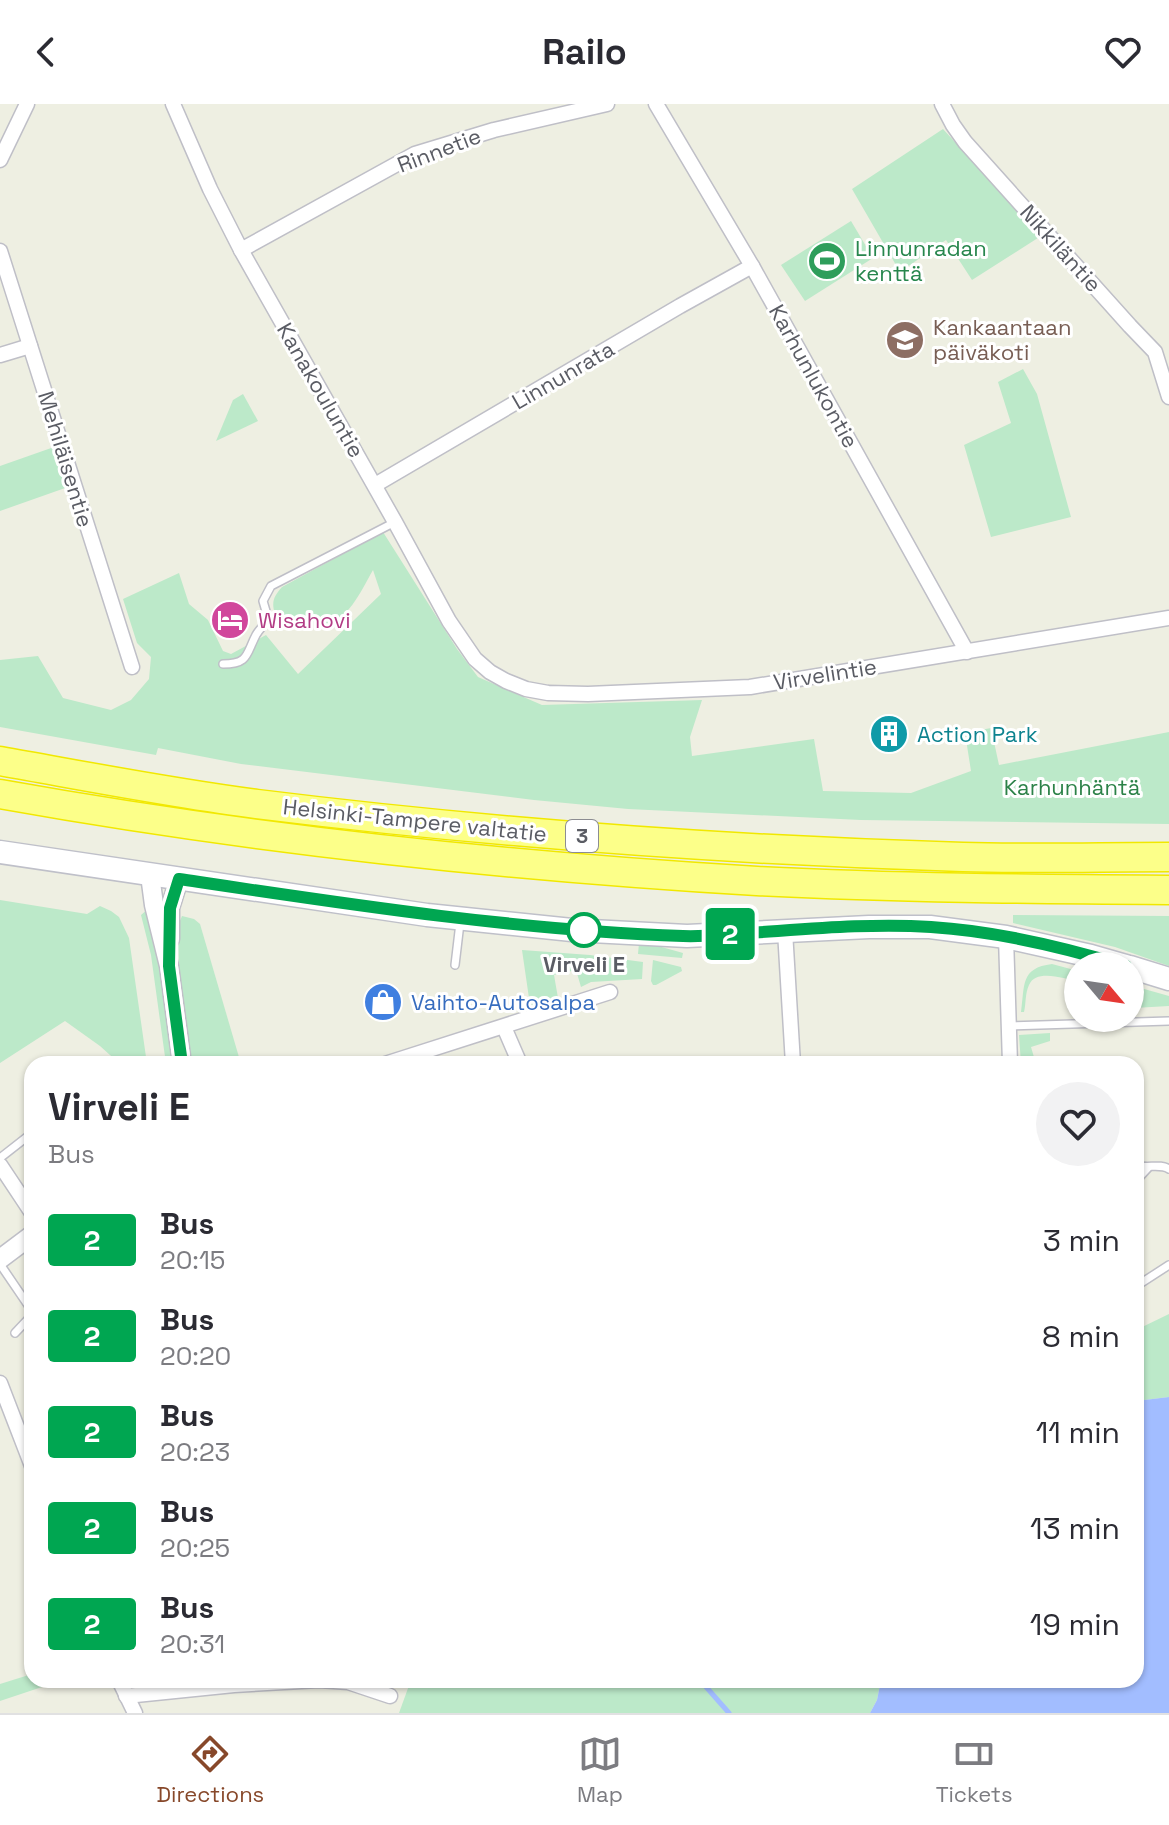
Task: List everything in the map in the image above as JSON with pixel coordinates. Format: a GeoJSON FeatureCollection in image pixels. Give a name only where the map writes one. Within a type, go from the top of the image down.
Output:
{"type":"FeatureCollection","features":[{"type":"Feature","properties":{"kind":"highway","name":"Helsinki-Tampere valtatie"},"geometry":{"type":"LineString","coordinates":[[0,761],[253,803],[545,834],[966,857],[1169,857]]}},
{"type":"Feature","properties":{"kind":"highway","name":"Helsinki-Tampere valtatie"},"geometry":{"type":"LineString","coordinates":[[0,794],[248,834],[541,866],[759,881],[966,888],[1169,890]]}},
{"type":"Feature","properties":{"kind":"main road"},"geometry":{"type":"LineString","coordinates":[[0,852],[461,918],[572,930],[687,936],[930,927],[1006,937],[1073,952]]}},
{"type":"Feature","properties":{"kind":"main road"},"geometry":{"type":"LineString","coordinates":[[1144,972],[1169,979]]}},
{"type":"Feature","properties":{"kind":"street"},"geometry":{"type":"LineString","coordinates":[[0,160],[27,104]]}},
{"type":"Feature","properties":{"kind":"street","name":"Kanakouluntie"},"geometry":{"type":"LineString","coordinates":[[173,104],[241,250],[449,621],[484,667]]}},
{"type":"Feature","properties":{"kind":"street","name":"Rinnetie"},"geometry":{"type":"LineString","coordinates":[[241,250],[415,154],[494,130],[607,104]]}},
{"type":"Feature","properties":{"kind":"street","name":"Karhunlukontie"},"geometry":{"type":"LineString","coordinates":[[656,104],[752,266],[967,652]]}},
{"type":"Feature","properties":{"kind":"street","name":"Nikkiläntie"},"geometry":{"type":"LineString","coordinates":[[942,104],[965,142],[1149,344],[1155,352],[1169,397]]}},
{"type":"Feature","properties":{"kind":"street","name":"Mehiläisentie"},"geometry":{"type":"LineString","coordinates":[[0,251],[132,667]]}},
{"type":"Feature","properties":{"kind":"street","name":"Linnunrata"},"geometry":{"type":"LineString","coordinates":[[375,485],[752,266]]}},
{"type":"Feature","properties":{"kind":"street"},"geometry":{"type":"LineString","coordinates":[[0,355],[30,346]]}},
{"type":"Feature","properties":{"kind":"street","name":"Virvelintie"},"geometry":{"type":"LineString","coordinates":[[484,667],[506,681],[548,693],[603,694],[750,687],[1169,618]]}},
{"type":"Feature","properties":{"kind":"street"},"geometry":{"type":"LineString","coordinates":[[150,875],[169,966],[181,1056]]}},
{"type":"Feature","properties":{"kind":"street"},"geometry":{"type":"LineString","coordinates":[[169,966],[170,908],[179,879]]}},
{"type":"Feature","properties":{"kind":"street"},"geometry":{"type":"LineString","coordinates":[[785,931],[793,1056]]}},
{"type":"Feature","properties":{"kind":"street"},"geometry":{"type":"LineString","coordinates":[[1006,937],[1010,1056]]}},
{"type":"Feature","properties":{"kind":"street"},"geometry":{"type":"LineString","coordinates":[[411,1056],[610,992]]}},
{"type":"Feature","properties":{"kind":"street"},"geometry":{"type":"LineString","coordinates":[[504,1027],[517,1056]]}},
{"type":"Feature","properties":{"kind":"street"},"geometry":{"type":"LineString","coordinates":[[0,1165],[24,1201]]}},
{"type":"Feature","properties":{"kind":"street"},"geometry":{"type":"LineString","coordinates":[[0,1262],[24,1242]]}},
{"type":"Feature","properties":{"kind":"street"},"geometry":{"type":"LineString","coordinates":[[0,1383],[24,1445]]}},
{"type":"Feature","properties":{"kind":"street"},"geometry":{"type":"LineString","coordinates":[[122,1688],[135,1713]]}},
{"type":"Feature","properties":{"kind":"street"},"geometry":{"type":"LineString","coordinates":[[126,1696],[205,1688]]}},
{"type":"Feature","properties":{"kind":"street"},"geometry":{"type":"LineString","coordinates":[[366,1688],[390,1696]]}},
{"type":"Feature","properties":{"kind":"lane"},"geometry":{"type":"LineString","coordinates":[[223,664],[237,663],[246,658],[258,631],[268,618],[263,601],[271,586],[395,522]]}},
{"type":"Feature","properties":{"kind":"lane"},"geometry":{"type":"LineString","coordinates":[[455,965],[461,918]]}},
{"type":"Feature","properties":{"kind":"lane"},"geometry":{"type":"LineString","coordinates":[[1008,1026],[1169,1021]]}},
{"type":"Feature","properties":{"kind":"lane"},"geometry":{"type":"LineString","coordinates":[[0,1158],[24,1139]]}},
{"type":"Feature","properties":{"kind":"lane"},"geometry":{"type":"LineString","coordinates":[[1144,1167],[1162,1166],[1169,1169]]}},
{"type":"Feature","properties":{"kind":"lane"},"geometry":{"type":"LineString","coordinates":[[1144,1172],[1148,1168]]}},
{"type":"Feature","properties":{"kind":"lane"},"geometry":{"type":"LineString","coordinates":[[0,1262],[24,1300]]}},
{"type":"Feature","properties":{"kind":"lane"},"geometry":{"type":"LineString","coordinates":[[1144,1281],[1169,1265]]}},
{"type":"Feature","properties":{"kind":"lane"},"geometry":{"type":"LineString","coordinates":[[15,1333],[24,1322]]}},
{"type":"Feature","properties":{"kind":"green space"},"geometry":{"type":"Polygon","coordinates":[[[943,129],[1041,236],[972,280],[946,240],[900,272],[852,189],[943,129]]]}},
{"type":"Feature","properties":{"kind":"green space","name":"Linnunradan kenttä"},"geometry":{"type":"Polygon","coordinates":[[[851,221],[873,258],[805,301],[781,265],[851,221]]]}},
{"type":"Feature","properties":{"kind":"green space"},"geometry":{"type":"Polygon","coordinates":[[[1023,369],[1037,394],[1071,517],[991,537],[964,445],[1011,423],[998,382],[1023,369]]]}},
{"type":"Feature","properties":{"kind":"green space"},"geometry":{"type":"Polygon","coordinates":[[[243,394],[258,421],[216,441],[233,400],[243,394]]]}},
{"type":"Feature","properties":{"kind":"green space"},"geometry":{"type":"Polygon","coordinates":[[[54,447],[68,487],[0,511],[0,466],[54,447]]]}},
{"type":"Feature","properties":{"kind":"green space","name":"Karhunhäntä"},"geometry":{"type":"Polygon","coordinates":[[[383,532],[478,677],[542,705],[702,700],[690,737],[692,756],[814,739],[823,791],[911,793],[971,771],[965,733],[991,728],[999,765],[1169,732],[1169,824],[861,820],[628,809],[241,764],[158,748],[156,755],[0,727],[0,660],[38,656],[63,698],[111,710],[131,700],[149,679],[151,657],[137,643],[123,599],[179,573],[189,604],[208,620],[223,651],[231,654],[266,635],[298,674],[381,594],[373,570],[346,612],[339,619],[321,627],[305,616],[290,618],[275,614],[273,603],[277,593],[282,587],[383,532]]]}},
{"type":"Feature","properties":{"kind":"green space"},"geometry":{"type":"Polygon","coordinates":[[[0,900],[87,914],[100,906],[119,917],[129,938],[146,1056],[111,1056],[65,1021],[0,1063],[0,900]]]}},
{"type":"Feature","properties":{"kind":"green space"},"geometry":{"type":"Polygon","coordinates":[[[148,909],[157,929],[175,1056],[165,1056],[151,955],[141,915],[148,909]]]}},
{"type":"Feature","properties":{"kind":"green space"},"geometry":{"type":"Polygon","coordinates":[[[1013,915],[1169,916],[1169,966],[1144,957],[1144,952],[1129,952],[1013,923],[1013,915]]]}},
{"type":"Feature","properties":{"kind":"green space"},"geometry":{"type":"Polygon","coordinates":[[[182,916],[200,924],[239,1056],[188,1056],[177,928],[182,916]]]}},
{"type":"Feature","properties":{"kind":"green space"},"geometry":{"type":"Polygon","coordinates":[[[639,943],[683,953],[682,958],[638,954],[639,943]]]}},
{"type":"Feature","properties":{"kind":"green space"},"geometry":{"type":"Polygon","coordinates":[[[522,950],[643,962],[642,979],[591,982],[581,987],[576,970],[554,975],[558,998],[530,1005],[522,950]]]}},
{"type":"Feature","properties":{"kind":"green space"},"geometry":{"type":"Polygon","coordinates":[[[653,960],[681,967],[682,971],[653,985],[653,960]]]}},
{"type":"Feature","properties":{"kind":"green space"},"geometry":{"type":"Polygon","coordinates":[[[1052,964],[1064,967],[1064,978],[1044,976],[1033,980],[1027,991],[1024,1012],[1021,1012],[1026,979],[1034,969],[1052,964]]]}},
{"type":"Feature","properties":{"kind":"green space"},"geometry":{"type":"Polygon","coordinates":[[[1144,989],[1169,996],[1169,1006],[1144,1007],[1144,989]]]}},
{"type":"Feature","properties":{"kind":"green space"},"geometry":{"type":"Polygon","coordinates":[[[1050,1033],[1050,1041],[1031,1047],[1034,1056],[1020,1056],[1019,1035],[1050,1033]]]}},
{"type":"Feature","properties":{"kind":"green space"},"geometry":{"type":"Polygon","coordinates":[[[1169,1314],[1169,1397],[1144,1400],[1144,1326],[1169,1314]]]}},
{"type":"Feature","properties":{"kind":"green space"},"geometry":{"type":"Polygon","coordinates":[[[24,1676],[24,1688],[39,1688],[0,1701],[0,1684],[24,1676]]]}},
{"type":"Feature","properties":{"kind":"green space"},"geometry":{"type":"Polygon","coordinates":[[[408,1688],[879,1688],[870,1713],[399,1713],[408,1688]]]}},
{"type":"Feature","properties":{"kind":"water"},"geometry":{"type":"Polygon","coordinates":[[[1169,1397],[1169,1713],[870,1713],[879,1688],[1144,1688],[1144,1400],[1169,1397]]]}},
{"type":"Feature","properties":{"kind":"waterway"},"geometry":{"type":"LineString","coordinates":[[707,1688],[729,1713]]}},
{"type":"Feature","properties":{"kind":"bus line","name":"2"},"geometry":{"type":"LineString","coordinates":[[181,1056],[169,966],[170,908],[179,879],[427,915],[572,930],[687,936],[930,927],[978,932],[1073,952]]}},
{"type":"Feature","properties":{"kind":"place","name":"Linnunradan kenttä"},"geometry":{"type":"Point","coordinates":[827,261]}},
{"type":"Feature","properties":{"kind":"place","name":"Kankaantaan päiväkoti"},"geometry":{"type":"Point","coordinates":[905,340]}},
{"type":"Feature","properties":{"kind":"place","name":"Wisahovi"},"geometry":{"type":"Point","coordinates":[230,620]}},
{"type":"Feature","properties":{"kind":"place","name":"Action Park"},"geometry":{"type":"Point","coordinates":[889,734]}},
{"type":"Feature","properties":{"kind":"place","name":"Virveli E"},"geometry":{"type":"Point","coordinates":[584,930]}},
{"type":"Feature","properties":{"kind":"place","name":"Vaihto-Autosalpa"},"geometry":{"type":"Point","coordinates":[383,1002]}}]}
